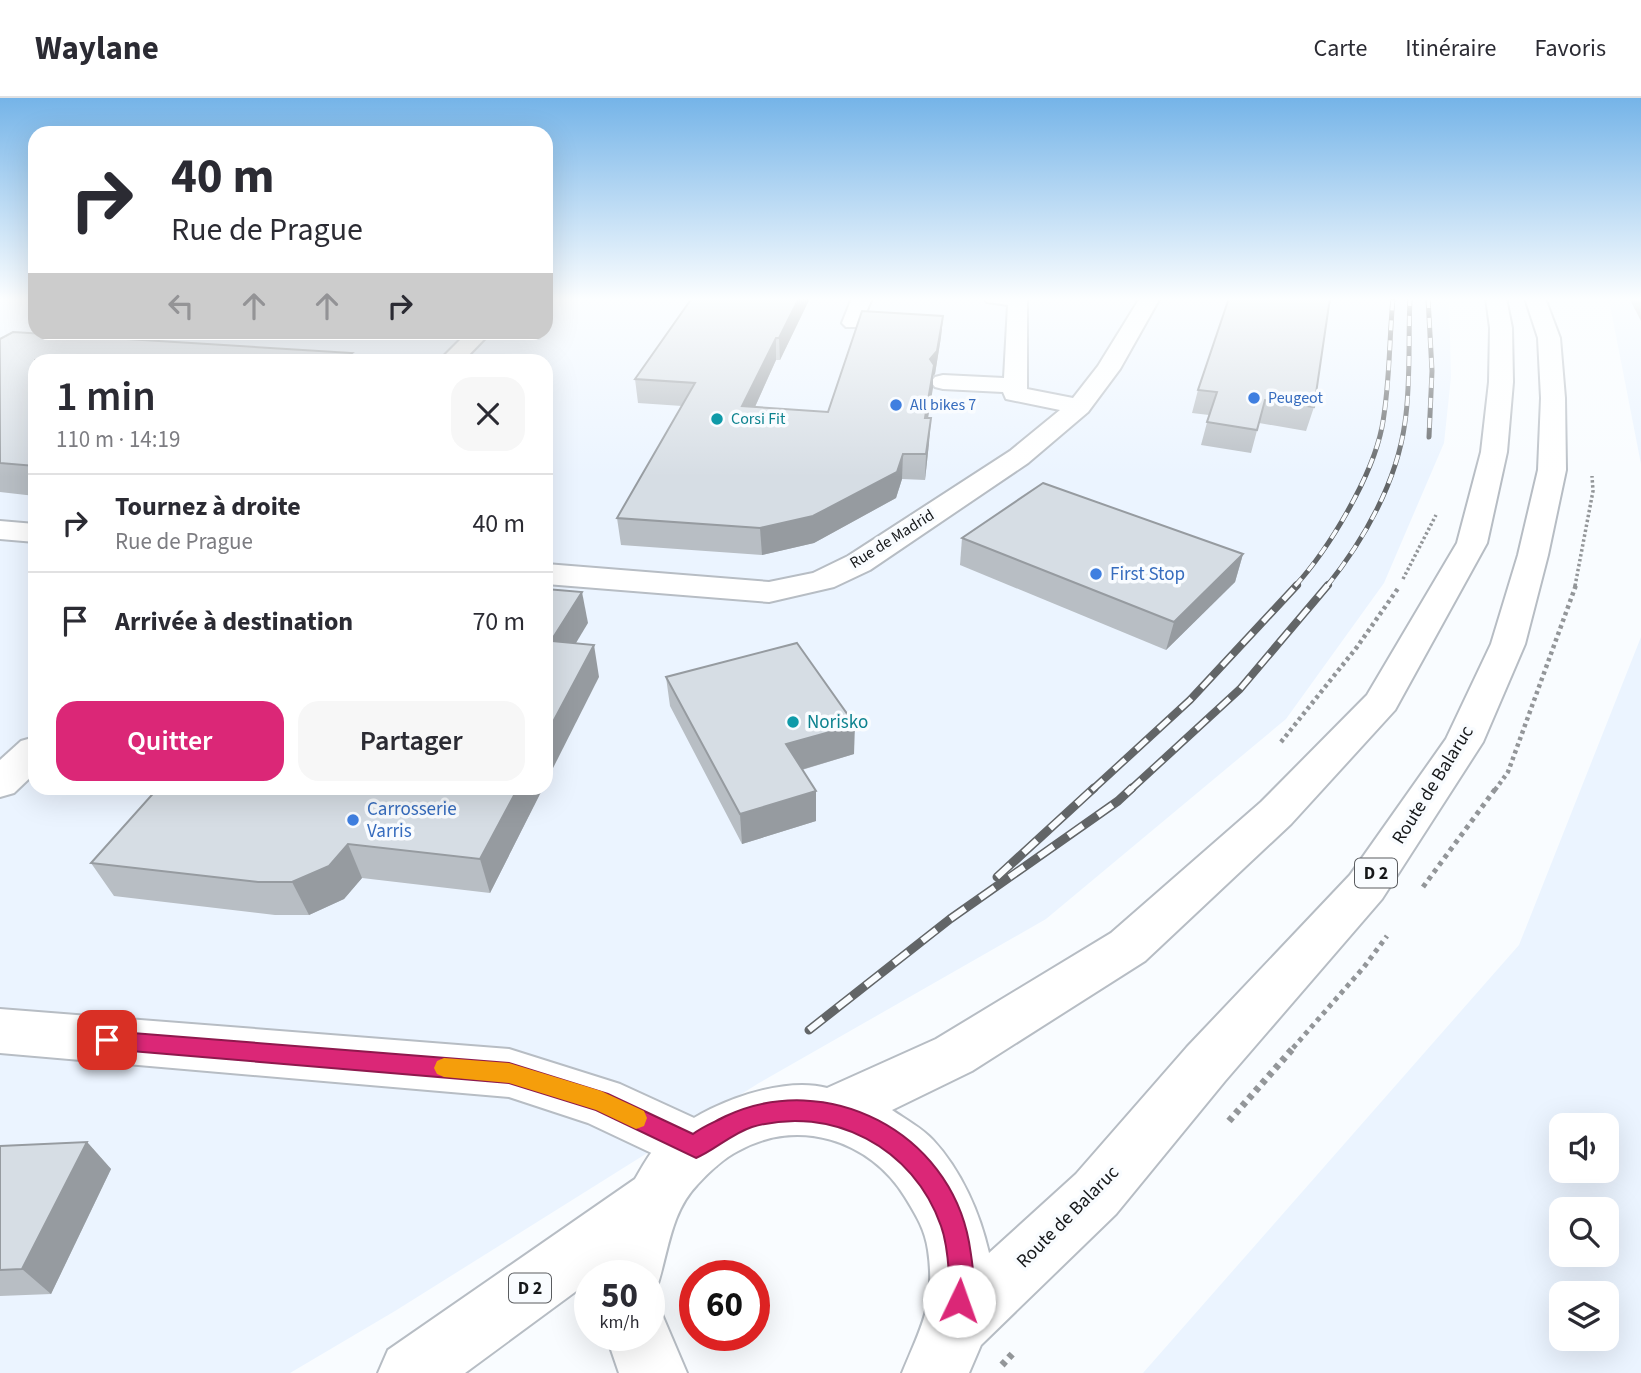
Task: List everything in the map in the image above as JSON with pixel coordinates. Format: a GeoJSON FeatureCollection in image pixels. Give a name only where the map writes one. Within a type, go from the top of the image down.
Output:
{"type":"FeatureCollection","features":[{"type":"Feature","properties":{"kind":"main road"},"geometry":{"type":"LineString","coordinates":[[1016,358],[1015,394],[1079,407]]}},
{"type":"Feature","properties":{"kind":"main road","name":"Rue de Madrid"},"geometry":{"type":"LineString","coordinates":[[553,575],[769,592],[823,580],[859,563],[1019,457],[1079,407],[1115,358]]}},
{"type":"Feature","properties":{"kind":"main road","name":"D 2"},"geometry":{"type":"LineString","coordinates":[[831,1113],[954,1055],[1128,947],[1276,813],[1382,702],[1472,542],[1494,452],[1502,382],[1502,358]]}},
{"type":"Feature","properties":{"kind":"main road","name":"Route de Balaruc"},"geometry":{"type":"LineString","coordinates":[[945,1350],[1096,1194],[1206,1064],[1366,887],[1464,742],[1508,644],[1534,555],[1552,470],[1550,358]]}},
{"type":"Feature","properties":{"kind":"main road"},"geometry":{"type":"LineString","coordinates":[[943,382],[1015,386]]}},
{"type":"Feature","properties":{"kind":"main road"},"geometry":{"type":"LineString","coordinates":[[0,530],[28,532]]}},
{"type":"Feature","properties":{"kind":"main road"},"geometry":{"type":"LineString","coordinates":[[0,783],[28,757]]}},
{"type":"Feature","properties":{"kind":"main road"},"geometry":{"type":"LineString","coordinates":[[0,1031],[509,1073],[601,1102],[696,1147]]}},
{"type":"Feature","properties":{"kind":"main road","name":"D 2"},"geometry":{"type":"LineString","coordinates":[[632,1260],[633,1247],[649,1202],[675,1165],[709,1136],[748,1118],[789,1110],[831,1113],[871,1127],[906,1152],[935,1186],[954,1228],[962,1276],[945,1350]]}},
{"type":"Feature","properties":{"kind":"main road","name":"D 2"},"geometry":{"type":"LineString","coordinates":[[411,1373],[649,1202]]}},
{"type":"Feature","properties":{"kind":"main road"},"geometry":{"type":"LineString","coordinates":[[643,1351],[654,1373]]}},
{"type":"Feature","properties":{"kind":"path"},"geometry":{"type":"LineString","coordinates":[[1280,744],[1357,648],[1400,584],[1438,507]]}},
{"type":"Feature","properties":{"kind":"shaded area"},"geometry":{"type":"Polygon","coordinates":[[[0,358],[28,358],[28,795],[553,795],[553,358],[1451,358],[1444,443],[1384,583],[1286,719],[1046,919],[759,1083],[395,1311],[290,1373],[0,1373],[0,358]]]}},
{"type":"Feature","properties":{"kind":"shaded area"},"geometry":{"type":"Polygon","coordinates":[[[1620,358],[1641,358],[1641,464],[1620,358]]]}},
{"type":"Feature","properties":{"kind":"shaded area"},"geometry":{"type":"Polygon","coordinates":[[[1641,637],[1641,1373],[1143,1373],[1519,945],[1641,637]]]}},
{"type":"Feature","properties":{"kind":"building"},"geometry":{"type":"Polygon","coordinates":[[[0,358],[28,358],[28,465],[0,463],[0,358]]]}},
{"type":"Feature","properties":{"kind":"building","name":"Corsi Fit"},"geometry":{"type":"Polygon","coordinates":[[[650,358],[766,358],[742,406],[828,412],[846,358],[931,358],[934,365],[925,418],[931,418],[926,454],[903,454],[897,472],[813,516],[760,528],[617,518],[695,383],[635,379],[650,358]]]}},
{"type":"Feature","properties":{"kind":"building","name":"Peugeot"},"geometry":{"type":"Polygon","coordinates":[[[1209,358],[1321,358],[1314,407],[1265,400],[1257,430],[1207,422],[1217,392],[1198,390],[1209,358]]]}},
{"type":"Feature","properties":{"kind":"building","name":"First Stop"},"geometry":{"type":"Polygon","coordinates":[[[1043,483],[1243,554],[1174,622],[962,538],[1043,483]]]}},
{"type":"Feature","properties":{"kind":"building"},"geometry":{"type":"Polygon","coordinates":[[[553,590],[582,592],[553,638],[553,590]]]}},
{"type":"Feature","properties":{"kind":"building"},"geometry":{"type":"Polygon","coordinates":[[[553,641],[594,645],[553,722],[553,641]]]}},
{"type":"Feature","properties":{"kind":"building"},"geometry":{"type":"Polygon","coordinates":[[[797,643],[855,725],[786,744],[816,791],[740,814],[666,677],[797,643]]]}},
{"type":"Feature","properties":{"kind":"building"},"geometry":{"type":"Polygon","coordinates":[[[152,795],[514,795],[480,859],[348,844],[329,866],[292,882],[258,882],[91,863],[152,795]]]}},
{"type":"Feature","properties":{"kind":"building"},"geometry":{"type":"Polygon","coordinates":[[[87,1142],[22,1269],[0,1270],[0,1146],[87,1142]]]}},
{"type":"Feature","properties":{"kind":"railway"},"geometry":{"type":"LineString","coordinates":[[1295,586],[1335,533],[1369,468],[1382,427],[1389,358]]}},
{"type":"Feature","properties":{"kind":"railway"},"geometry":{"type":"LineString","coordinates":[[1327,586],[1366,530],[1395,466],[1407,407],[1409,358]]}},
{"type":"Feature","properties":{"kind":"railway"},"geometry":{"type":"LineString","coordinates":[[1429,437],[1431,358]]}},
{"type":"Feature","properties":{"kind":"railway"},"geometry":{"type":"LineString","coordinates":[[1092,790],[1190,700],[1297,585]]}},
{"type":"Feature","properties":{"kind":"railway"},"geometry":{"type":"LineString","coordinates":[[1130,790],[1240,689],[1328,585]]}},
{"type":"Feature","properties":{"kind":"railway"},"geometry":{"type":"LineString","coordinates":[[997,877],[1094,788]]}},
{"type":"Feature","properties":{"kind":"railway"},"geometry":{"type":"LineString","coordinates":[[809,1030],[950,919],[1118,801],[1132,788]]}},
{"type":"Feature","properties":{"kind":"slow traffic"},"geometry":{"type":"LineString","coordinates":[[444,1068],[509,1073],[601,1102],[636,1118]]}},
{"type":"Feature","properties":{"kind":"place","name":"Peugeot"},"geometry":{"type":"Point","coordinates":[1254,398]}},
{"type":"Feature","properties":{"kind":"place","name":"All bikes 7"},"geometry":{"type":"Point","coordinates":[896,405]}},
{"type":"Feature","properties":{"kind":"place","name":"Corsi Fit"},"geometry":{"type":"Point","coordinates":[717,419]}},
{"type":"Feature","properties":{"kind":"place","name":"First Stop"},"geometry":{"type":"Point","coordinates":[1096,574]}},
{"type":"Feature","properties":{"kind":"place","name":"Norisko"},"geometry":{"type":"Point","coordinates":[793,722]}},
{"type":"Feature","properties":{"kind":"place","name":"Carrosserie Varris"},"geometry":{"type":"Point","coordinates":[353,820]}},
{"type":"Feature","properties":{"kind":"route"},"geometry":{"type":"LineString","coordinates":[[107,1040],[509,1073],[601,1102],[696,1147],[709,1136],[748,1118],[789,1110],[831,1113],[871,1127],[906,1152],[935,1186],[954,1228],[962,1276],[959,1301]]}}]}
